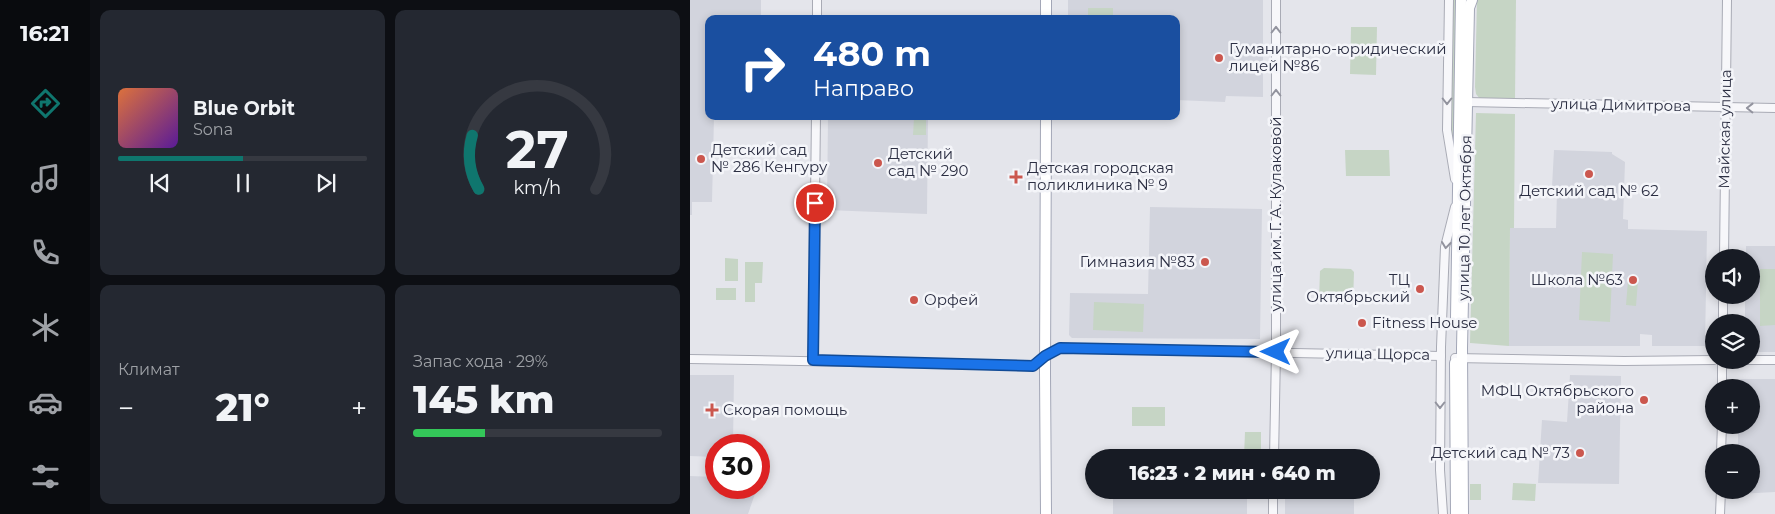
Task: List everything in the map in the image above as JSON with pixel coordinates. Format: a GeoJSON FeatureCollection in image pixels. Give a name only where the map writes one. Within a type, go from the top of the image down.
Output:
{"type":"FeatureCollection","features":[{"type":"Feature","properties":{"kind":"main road"},"geometry":{"type":"LineString","coordinates":[[1046,0],[1046,15]]}},
{"type":"Feature","properties":{"kind":"main road","name":"улица 10 лет Октября"},"geometry":{"type":"LineString","coordinates":[[1456,514],[1463,101],[1461,0]]}},
{"type":"Feature","properties":{"kind":"main road","name":"улица 10 лет Октября"},"geometry":{"type":"LineString","coordinates":[[1463,514],[1457,198],[1469,8],[1472,0]]}},
{"type":"Feature","properties":{"kind":"main road"},"geometry":{"type":"LineString","coordinates":[[1046,120],[1046,514]]}},
{"type":"Feature","properties":{"kind":"street"},"geometry":{"type":"LineString","coordinates":[[817,0],[817,15]]}},
{"type":"Feature","properties":{"kind":"street","name":"улица им. Г. А. Кулаковой"},"geometry":{"type":"LineString","coordinates":[[1274,449],[1276,0]]}},
{"type":"Feature","properties":{"kind":"street","name":"улица 10 лет Октября"},"geometry":{"type":"LineString","coordinates":[[1443,514],[1440,470],[1441,356],[1445,247],[1457,198],[1447,130],[1449,0]]}},
{"type":"Feature","properties":{"kind":"street","name":"Майская улица"},"geometry":{"type":"LineString","coordinates":[[1724,249],[1727,0]]}},
{"type":"Feature","properties":{"kind":"street","name":"улица Димитрова"},"geometry":{"type":"LineString","coordinates":[[1463,101],[1775,108]]}},
{"type":"Feature","properties":{"kind":"street"},"geometry":{"type":"LineString","coordinates":[[813,360],[816,120]]}},
{"type":"Feature","properties":{"kind":"street","name":"улица Щорса"},"geometry":{"type":"LineString","coordinates":[[1033,366],[1045,351],[1060,348],[1441,356]]}},
{"type":"Feature","properties":{"kind":"street"},"geometry":{"type":"LineString","coordinates":[[1459,358],[1624,361],[1705,360]]}},
{"type":"Feature","properties":{"kind":"street"},"geometry":{"type":"LineString","coordinates":[[690,359],[813,360],[1033,366],[1045,373]]}},
{"type":"Feature","properties":{"kind":"street"},"geometry":{"type":"LineString","coordinates":[[1760,360],[1775,360]]}},
{"type":"Feature","properties":{"kind":"street"},"geometry":{"type":"LineString","coordinates":[[1274,499],[1274,514]]}},
{"type":"Feature","properties":{"kind":"street"},"geometry":{"type":"LineString","coordinates":[[1720,514],[1721,499]]}},
{"type":"Feature","properties":{"kind":"shaded area"},"geometry":{"type":"Polygon","coordinates":[[[690,0],[761,0],[761,15],[705,15],[705,120],[714,120],[712,202],[692,202],[692,215],[690,215],[690,0]]]}},
{"type":"Feature","properties":{"kind":"shaded area","name":"Гуманитарно-юридический лицей №86"},"geometry":{"type":"Polygon","coordinates":[[[1068,0],[1263,0],[1263,97],[1226,96],[1225,102],[1180,100],[1180,15],[1068,15],[1068,0]]]}},
{"type":"Feature","properties":{"kind":"shaded area","name":"Детский сад № 290"},"geometry":{"type":"Polygon","coordinates":[[[828,120],[928,120],[927,214],[827,210],[828,120]]]}},
{"type":"Feature","properties":{"kind":"shaded area","name":"Школа №63"},"geometry":{"type":"Polygon","coordinates":[[[1554,150],[1612,152],[1612,154],[1625,162],[1623,219],[1628,220],[1628,229],[1707,231],[1707,249],[1705,249],[1705,346],[1652,346],[1652,335],[1640,334],[1640,346],[1509,346],[1510,228],[1556,228],[1557,191],[1552,187],[1554,150]]]}},
{"type":"Feature","properties":{"kind":"shaded area","name":"Гимназия №83"},"geometry":{"type":"Polygon","coordinates":[[[1150,207],[1262,209],[1260,339],[1072,338],[1069,335],[1070,293],[1148,294],[1150,207]]]}},
{"type":"Feature","properties":{"kind":"shaded area"},"geometry":{"type":"Polygon","coordinates":[[[1746,246],[1775,246],[1775,352],[1760,352],[1760,314],[1745,314],[1745,304],[1760,304],[1760,249],[1746,249],[1746,246]]]}},
{"type":"Feature","properties":{"kind":"shaded area","name":"Скорая помощь"},"geometry":{"type":"Polygon","coordinates":[[[690,375],[734,375],[733,434],[705,434],[705,457],[690,456],[690,375]]]}},
{"type":"Feature","properties":{"kind":"shaded area","name":"Детский сад № 73"},"geometry":{"type":"Polygon","coordinates":[[[1570,375],[1621,376],[1619,484],[1538,483],[1542,420],[1567,422],[1570,375]]]}},
{"type":"Feature","properties":{"kind":"shaded area"},"geometry":{"type":"Polygon","coordinates":[[[1760,379],[1775,379],[1775,492],[1760,493],[1760,444],[1738,444],[1738,434],[1760,434],[1760,379]]]}},
{"type":"Feature","properties":{"kind":"shaded area"},"geometry":{"type":"Polygon","coordinates":[[[690,476],[705,477],[705,499],[753,499],[748,514],[690,514],[690,476]]]}},
{"type":"Feature","properties":{"kind":"shaded area"},"geometry":{"type":"Polygon","coordinates":[[[1113,499],[1247,499],[1247,514],[1113,514],[1113,499]]]}},
{"type":"Feature","properties":{"kind":"shaded area"},"geometry":{"type":"Polygon","coordinates":[[[1285,499],[1354,499],[1354,514],[1285,514],[1285,499]]]}},
{"type":"Feature","properties":{"kind":"green space"},"geometry":{"type":"Polygon","coordinates":[[[1452,0],[1458,0],[1454,163],[1450,128],[1452,0]]]}},
{"type":"Feature","properties":{"kind":"green space"},"geometry":{"type":"Polygon","coordinates":[[[1477,0],[1516,0],[1515,100],[1480,99],[1476,94],[1477,0]]]}},
{"type":"Feature","properties":{"kind":"green space"},"geometry":{"type":"Polygon","coordinates":[[[1088,8],[1113,8],[1113,15],[1088,15],[1088,8]]]}},
{"type":"Feature","properties":{"kind":"green space"},"geometry":{"type":"Polygon","coordinates":[[[1351,27],[1377,27],[1376,75],[1350,74],[1351,27]]]}},
{"type":"Feature","properties":{"kind":"green space"},"geometry":{"type":"Polygon","coordinates":[[[1476,113],[1515,114],[1514,228],[1510,228],[1509,346],[1470,343],[1476,113]]]}},
{"type":"Feature","properties":{"kind":"green space"},"geometry":{"type":"Polygon","coordinates":[[[914,120],[926,120],[926,135],[913,135],[914,120]]]}},
{"type":"Feature","properties":{"kind":"green space"},"geometry":{"type":"Polygon","coordinates":[[[1345,150],[1389,150],[1390,176],[1346,176],[1345,150]]]}},
{"type":"Feature","properties":{"kind":"green space"},"geometry":{"type":"Polygon","coordinates":[[[1582,252],[1613,254],[1610,322],[1579,320],[1582,252]]]}},
{"type":"Feature","properties":{"kind":"green space"},"geometry":{"type":"Polygon","coordinates":[[[725,258],[738,259],[738,281],[725,281],[725,258]]]}},
{"type":"Feature","properties":{"kind":"green space"},"geometry":{"type":"Polygon","coordinates":[[[745,262],[763,262],[762,283],[755,283],[755,302],[745,302],[745,262]]]}},
{"type":"Feature","properties":{"kind":"green space"},"geometry":{"type":"Polygon","coordinates":[[[1324,268],[1351,269],[1354,272],[1353,302],[1350,304],[1322,303],[1319,300],[1320,271],[1324,268]]]}},
{"type":"Feature","properties":{"kind":"green space"},"geometry":{"type":"Polygon","coordinates":[[[1760,269],[1775,269],[1775,325],[1760,326],[1760,269]]]}},
{"type":"Feature","properties":{"kind":"green space"},"geometry":{"type":"Polygon","coordinates":[[[1628,281],[1638,281],[1636,306],[1626,305],[1628,281]]]}},
{"type":"Feature","properties":{"kind":"green space"},"geometry":{"type":"Polygon","coordinates":[[[716,288],[736,288],[736,300],[716,300],[716,288]]]}},
{"type":"Feature","properties":{"kind":"green space"},"geometry":{"type":"Polygon","coordinates":[[[1094,302],[1144,304],[1143,332],[1093,330],[1094,302]]]}},
{"type":"Feature","properties":{"kind":"green space"},"geometry":{"type":"Polygon","coordinates":[[[1132,407],[1165,407],[1165,426],[1132,426],[1132,407]]]}},
{"type":"Feature","properties":{"kind":"green space"},"geometry":{"type":"Polygon","coordinates":[[[1245,432],[1261,432],[1261,449],[1244,449],[1245,432]]]}},
{"type":"Feature","properties":{"kind":"green space"},"geometry":{"type":"Polygon","coordinates":[[[1513,483],[1536,484],[1535,501],[1512,500],[1513,483]]]}},
{"type":"Feature","properties":{"kind":"green space"},"geometry":{"type":"Polygon","coordinates":[[[1470,484],[1481,484],[1481,500],[1470,500],[1470,484]]]}},
{"type":"Feature","properties":{"kind":"place","name":"Гуманитарно-юридический лицей №86"},"geometry":{"type":"Point","coordinates":[1219,58]}},
{"type":"Feature","properties":{"kind":"place","name":"Детский сад № 286 Кенгуру"},"geometry":{"type":"Point","coordinates":[701,159]}},
{"type":"Feature","properties":{"kind":"place","name":"Детский сад № 290"},"geometry":{"type":"Point","coordinates":[878,163]}},
{"type":"Feature","properties":{"kind":"place","name":"Детский сад № 62"},"geometry":{"type":"Point","coordinates":[1589,174]}},
{"type":"Feature","properties":{"kind":"place","name":"Детская городская поликлиника № 9"},"geometry":{"type":"Point","coordinates":[1016,177]}},
{"type":"Feature","properties":{"kind":"place","name":"Гимназия №83"},"geometry":{"type":"Point","coordinates":[1205,262]}},
{"type":"Feature","properties":{"kind":"place","name":"Школа №63"},"geometry":{"type":"Point","coordinates":[1633,280]}},
{"type":"Feature","properties":{"kind":"place","name":"ТЦ Октябрьский"},"geometry":{"type":"Point","coordinates":[1420,289]}},
{"type":"Feature","properties":{"kind":"place","name":"Орфей"},"geometry":{"type":"Point","coordinates":[914,300]}},
{"type":"Feature","properties":{"kind":"place","name":"Fitness House"},"geometry":{"type":"Point","coordinates":[1362,323]}},
{"type":"Feature","properties":{"kind":"place","name":"МФЦ Октябрьского района"},"geometry":{"type":"Point","coordinates":[1644,400]}},
{"type":"Feature","properties":{"kind":"place","name":"Скорая помощь"},"geometry":{"type":"Point","coordinates":[712,410]}},
{"type":"Feature","properties":{"kind":"place","name":"Детский сад № 73"},"geometry":{"type":"Point","coordinates":[1580,453]}},
{"type":"Feature","properties":{"kind":"route"},"geometry":{"type":"LineString","coordinates":[[815,203],[813,360],[1033,366],[1045,356],[1060,348],[1276,352]]}}]}
